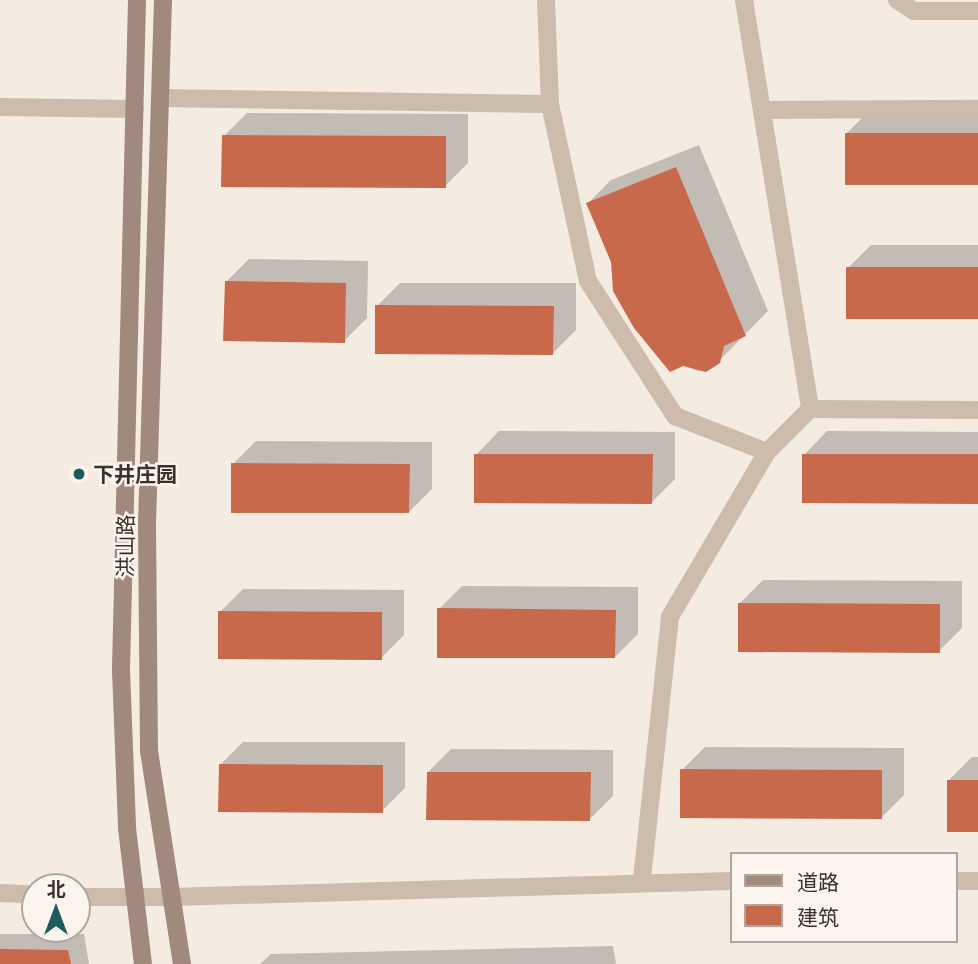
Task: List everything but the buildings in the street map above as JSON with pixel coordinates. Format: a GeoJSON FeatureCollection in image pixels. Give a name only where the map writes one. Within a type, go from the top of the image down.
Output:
{"type":"FeatureCollection","features":[{"type":"Feature","properties":{"kind":"main road","name":"洪山路"},"geometry":{"type":"LineString","coordinates":[[137,0],[121,670],[135,901],[143,964]]}},
{"type":"Feature","properties":{"kind":"main road","name":"洪山路"},"geometry":{"type":"LineString","coordinates":[[163,0],[147,523],[149,751],[182,964]]}},
{"type":"Feature","properties":{"kind":"street"},"geometry":{"type":"LineString","coordinates":[[546,0],[551,104],[588,281],[676,416],[767,452]]}},
{"type":"Feature","properties":{"kind":"street"},"geometry":{"type":"LineString","coordinates":[[744,0],[810,409]]}},
{"type":"Feature","properties":{"kind":"street"},"geometry":{"type":"LineString","coordinates":[[897,0],[914,11],[978,11]]}},
{"type":"Feature","properties":{"kind":"street"},"geometry":{"type":"LineString","coordinates":[[160,98],[551,104]]}},
{"type":"Feature","properties":{"kind":"street"},"geometry":{"type":"LineString","coordinates":[[0,107],[135,110]]}},
{"type":"Feature","properties":{"kind":"street"},"geometry":{"type":"LineString","coordinates":[[762,110],[978,109]]}},
{"type":"Feature","properties":{"kind":"street"},"geometry":{"type":"LineString","coordinates":[[642,881],[670,617],[767,452],[810,409],[978,410]]}},
{"type":"Feature","properties":{"kind":"street"},"geometry":{"type":"LineString","coordinates":[[91,898],[135,901],[172,897],[642,881],[730,881]]}},
{"type":"Feature","properties":{"kind":"street"},"geometry":{"type":"LineString","coordinates":[[957,881],[978,881]]}},
{"type":"Feature","properties":{"kind":"street"},"geometry":{"type":"LineString","coordinates":[[0,893],[21,894]]}},
{"type":"Feature","properties":{"kind":"place","name":"下井庄园"},"geometry":{"type":"Point","coordinates":[79,474]}}]}
